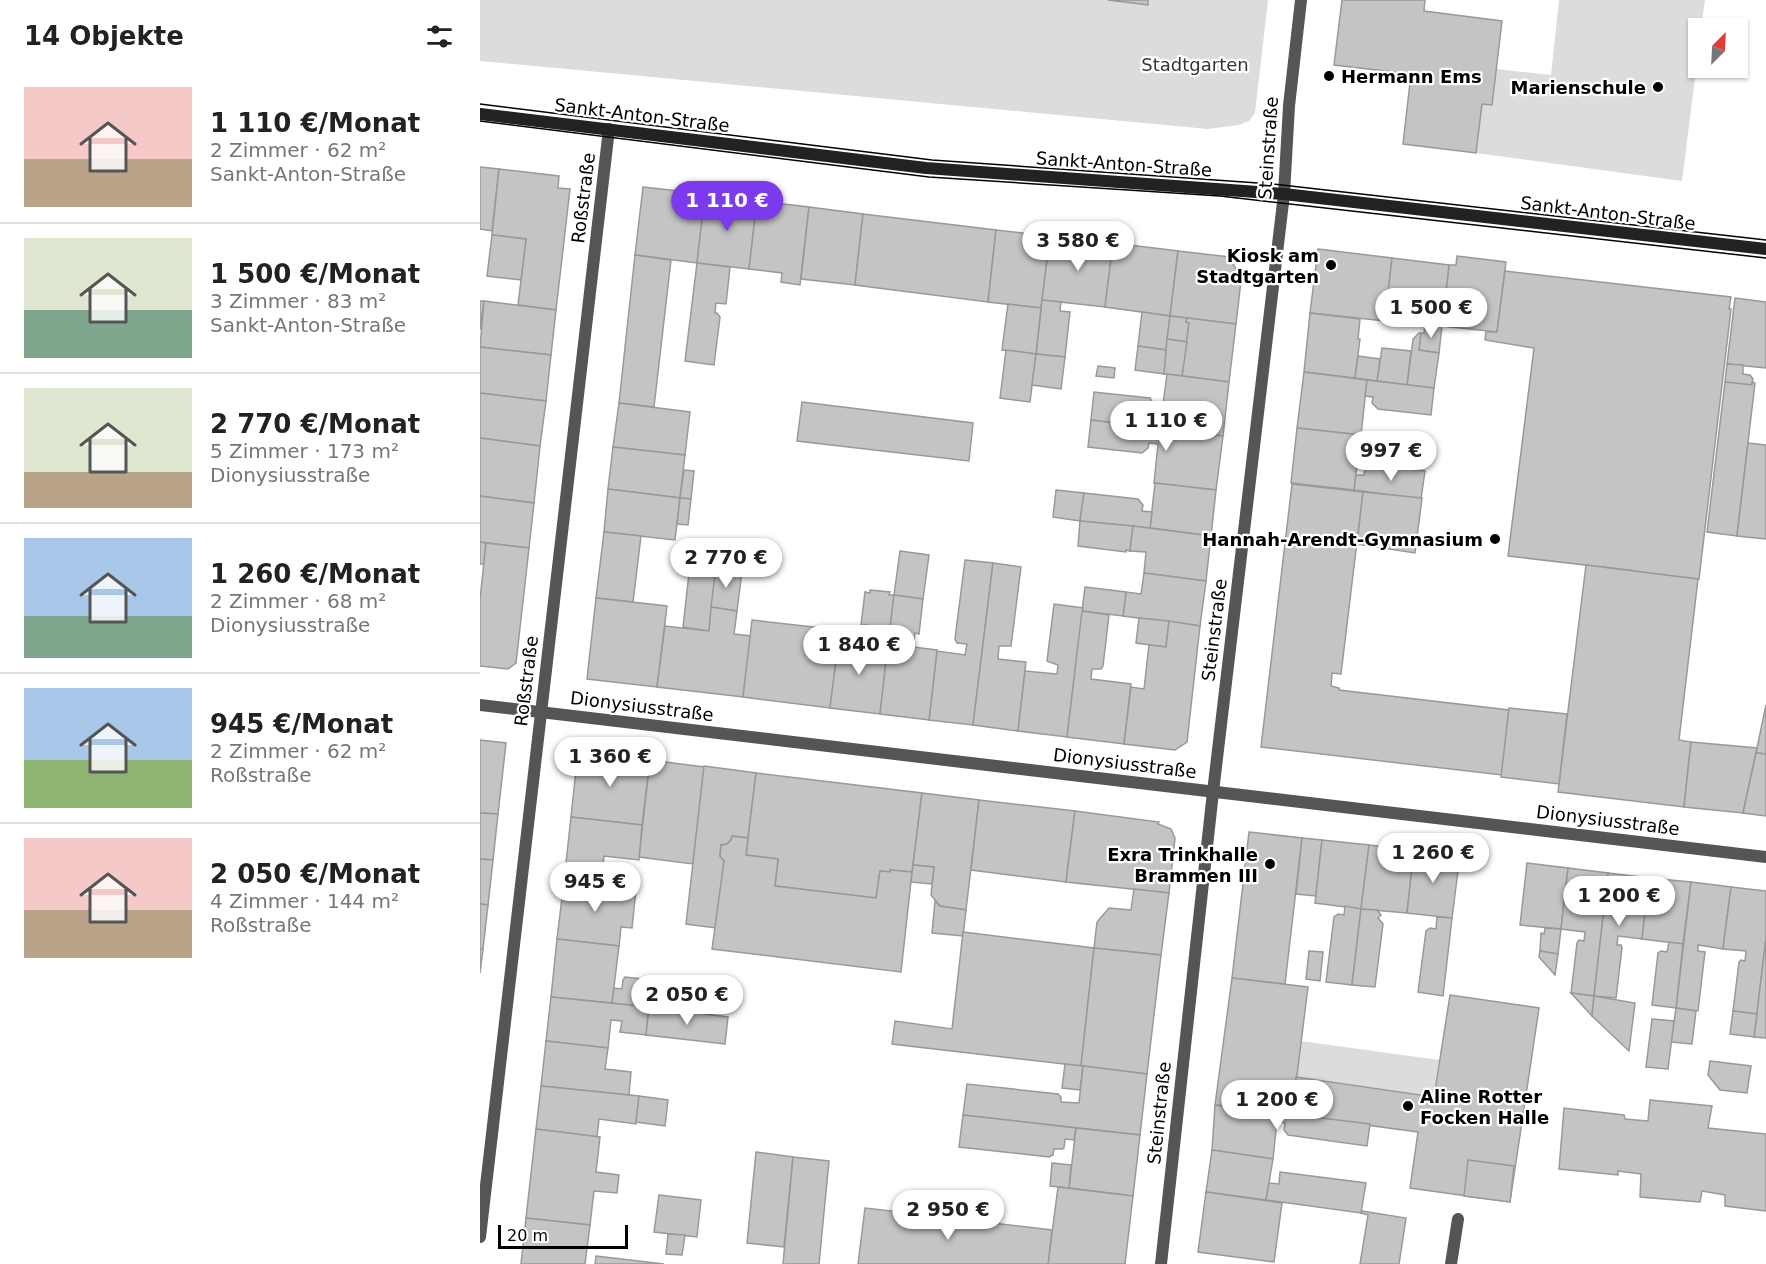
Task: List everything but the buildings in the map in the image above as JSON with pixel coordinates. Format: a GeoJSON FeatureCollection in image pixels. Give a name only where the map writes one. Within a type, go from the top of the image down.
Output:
{"type":"FeatureCollection","features":[{"type":"Feature","properties":{"kind":"street","name":"Steinstraße"},"geometry":{"type":"LineString","coordinates":[[1161,1264],[1213,792],[1284,194],[1289,106],[1301,0]]}},
{"type":"Feature","properties":{"kind":"street","name":"Sankt-Anton-Straße"},"geometry":{"type":"LineString","coordinates":[[480,114],[926,168],[1284,194],[1766,249]]}},
{"type":"Feature","properties":{"kind":"street","name":"Roßstraße"},"geometry":{"type":"LineString","coordinates":[[480,1237],[609,129]]}},
{"type":"Feature","properties":{"kind":"street","name":"Dionysiusstraße"},"geometry":{"type":"LineString","coordinates":[[480,705],[1766,856]]}},
{"type":"Feature","properties":{"kind":"street"},"geometry":{"type":"LineString","coordinates":[[1451,1264],[1458,1219]]}},
{"type":"Feature","properties":{"kind":"green space","name":"Stadtgarten"},"geometry":{"type":"Polygon","coordinates":[[[480,0],[1268,0],[1255,113],[1249,121],[1239,125],[1208,129],[480,61],[480,0]]]}},
{"type":"Feature","properties":{"kind":"green space","name":"Marienschule"},"geometry":{"type":"Polygon","coordinates":[[[1559,0],[1705,0],[1702,18],[1688,18],[1688,78],[1695,78],[1682,181],[1476,153],[1482,104],[1492,105],[1496,69],[1551,75],[1559,0]]]}},
{"type":"Feature","properties":{"kind":"green space"},"geometry":{"type":"Polygon","coordinates":[[[1301,1041],[1439,1060],[1434,1097],[1296,1077],[1301,1041]]]}},
{"type":"Feature","properties":{"kind":"tram line"},"geometry":{"type":"LineString","coordinates":[[480,104],[932,160],[1273,184],[1766,240]]}},
{"type":"Feature","properties":{"kind":"tram line"},"geometry":{"type":"LineString","coordinates":[[480,121],[929,177],[1220,196],[1766,258]]}},
{"type":"Feature","properties":{"kind":"place","name":"Hermann Ems"},"geometry":{"type":"Point","coordinates":[1329,76]}},
{"type":"Feature","properties":{"kind":"place","name":"Marienschule"},"geometry":{"type":"Point","coordinates":[1658,87]}},
{"type":"Feature","properties":{"kind":"place","name":"Kiosk am Stadtgarten"},"geometry":{"type":"Point","coordinates":[1331,265]}},
{"type":"Feature","properties":{"kind":"place","name":"Hannah-Arendt-Gymnasium"},"geometry":{"type":"Point","coordinates":[1495,539]}},
{"type":"Feature","properties":{"kind":"place","name":"Exra Trinkhalle Brammen III"},"geometry":{"type":"Point","coordinates":[1270,864]}},
{"type":"Feature","properties":{"kind":"place","name":"Aline Rotter Focken Halle"},"geometry":{"type":"Point","coordinates":[1408,1106]}}]}
